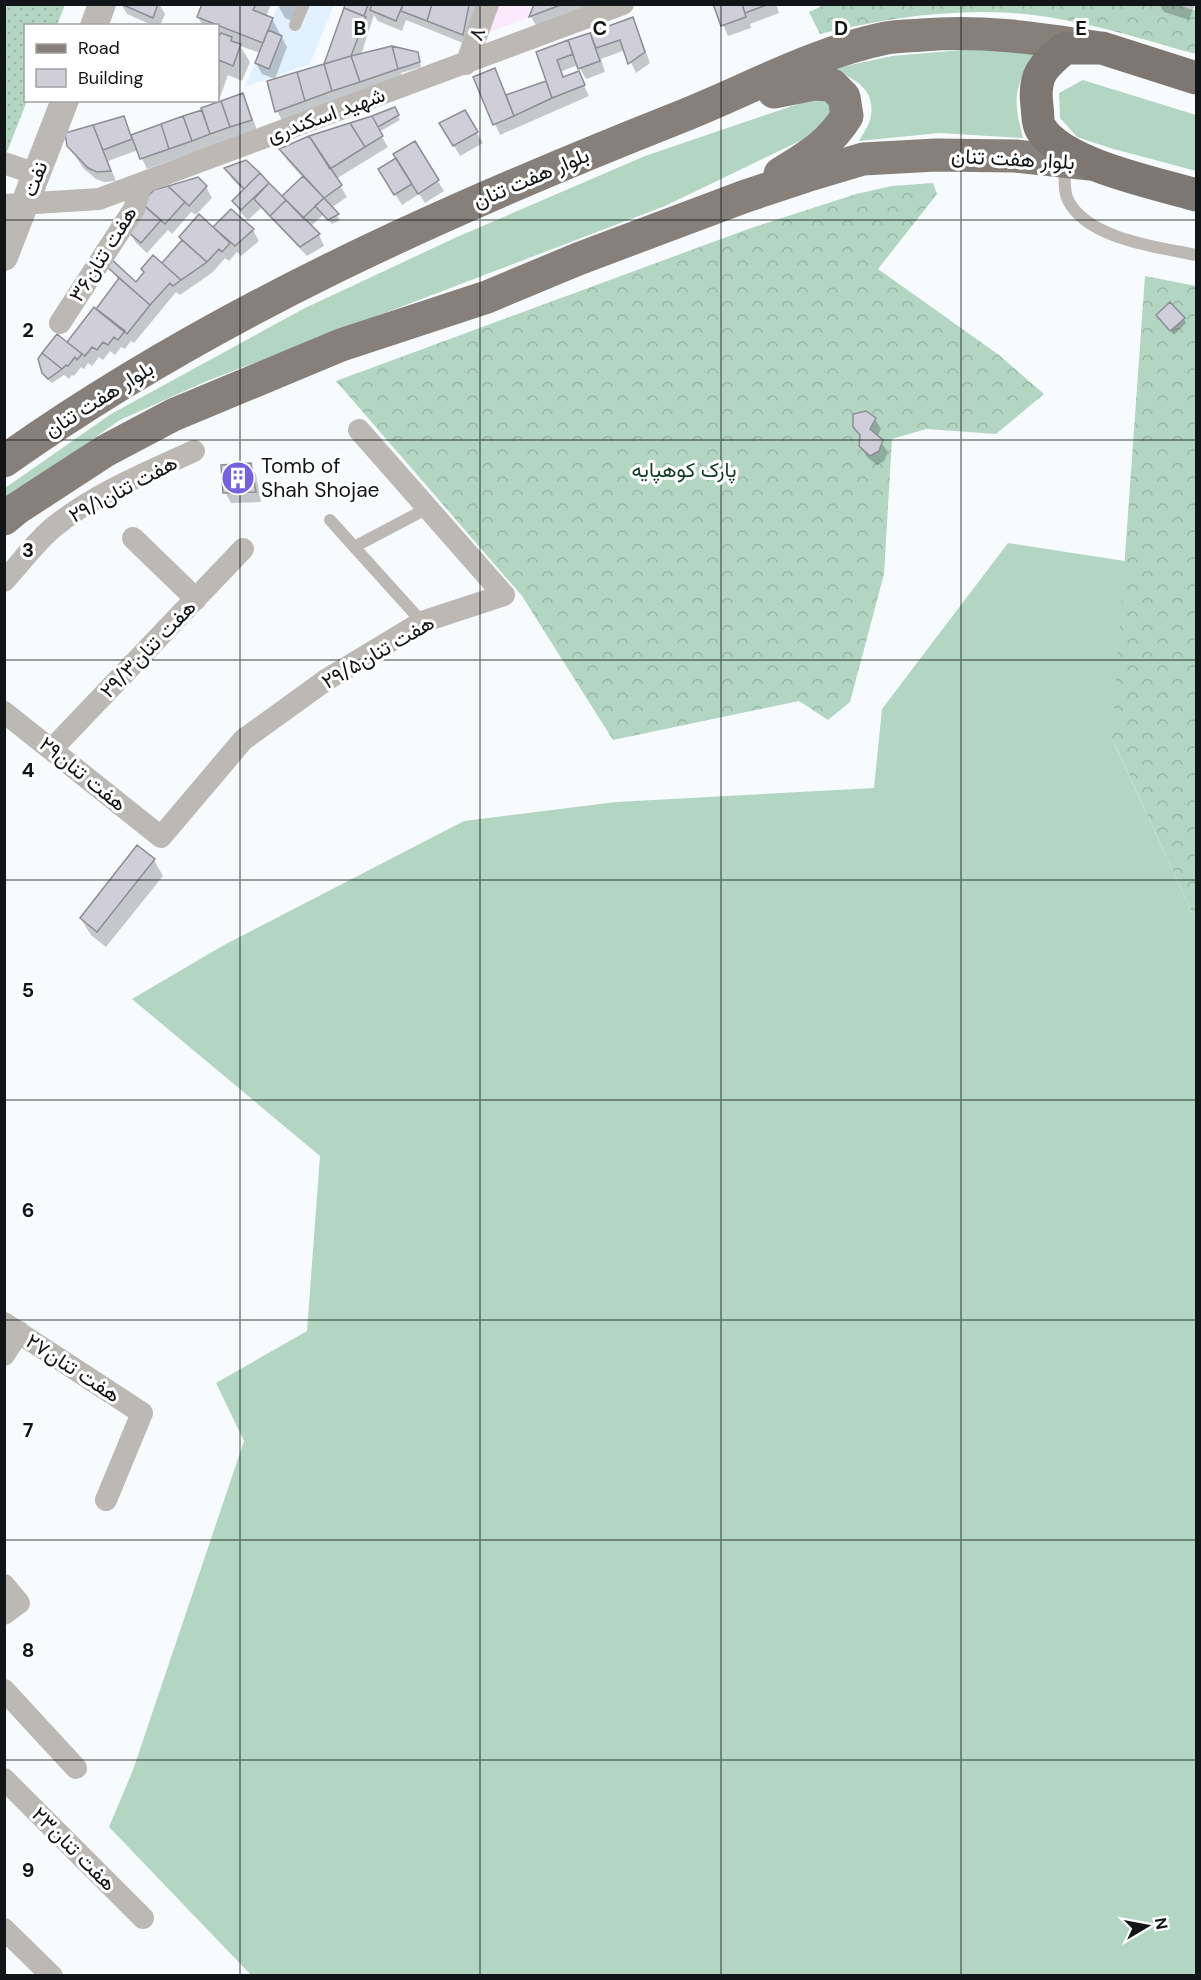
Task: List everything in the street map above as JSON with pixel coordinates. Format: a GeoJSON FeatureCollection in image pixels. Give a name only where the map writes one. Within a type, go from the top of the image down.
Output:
{"type":"FeatureCollection","features":[{"type":"Feature","properties":{"kind":"highway"},"geometry":{"type":"LineString","coordinates":[[1197,78],[1102,48],[1065,48],[1041,68],[1035,95],[1040,128],[1078,163],[1197,195]]}},
{"type":"Feature","properties":{"kind":"main road","name":"بلوار هفت تنان"},"geometry":{"type":"LineString","coordinates":[[4,461],[38,437],[173,353],[317,276],[422,224],[550,169],[707,106],[791,68],[887,38],[959,32],[1024,36],[1102,48]]}},
{"type":"Feature","properties":{"kind":"main road"},"geometry":{"type":"LineString","coordinates":[[707,106],[814,84],[832,85],[844,97],[847,116],[836,134],[814,152],[743,197]]}},
{"type":"Feature","properties":{"kind":"main road","name":"بلوار هفت تنان"},"geometry":{"type":"LineString","coordinates":[[4,519],[105,451],[173,415],[341,345],[487,297],[578,259],[743,197],[863,159],[936,155],[1015,156],[1078,163]]}},
{"type":"Feature","properties":{"kind":"street"},"geometry":{"type":"LineString","coordinates":[[95,24],[102,4]]}},
{"type":"Feature","properties":{"kind":"street","name":"۸"},"geometry":{"type":"LineString","coordinates":[[466,64],[489,4]]}},
{"type":"Feature","properties":{"kind":"street","name":"شهید اسکندری"},"geometry":{"type":"LineString","coordinates":[[14,205],[99,199],[623,4]]}},
{"type":"Feature","properties":{"kind":"street","name":"نفت"},"geometry":{"type":"LineString","coordinates":[[4,257],[14,205],[36,174],[64,102]]}},
{"type":"Feature","properties":{"kind":"street"},"geometry":{"type":"LineString","coordinates":[[4,163],[36,174]]}},
{"type":"Feature","properties":{"kind":"street","name":"هفت تنان۳۶"},"geometry":{"type":"LineString","coordinates":[[60,323],[134,209],[142,183]]}},
{"type":"Feature","properties":{"kind":"street","name":"۲۹/۵هفت تنان"},"geometry":{"type":"LineString","coordinates":[[161,837],[243,740],[326,680],[422,622],[504,595],[359,430]]}},
{"type":"Feature","properties":{"kind":"street","name":"۲۹/۱هفت تنان"},"geometry":{"type":"LineString","coordinates":[[4,581],[53,527],[84,506],[135,478],[194,451]]}},
{"type":"Feature","properties":{"kind":"street"},"geometry":{"type":"LineString","coordinates":[[133,538],[195,599]]}},
{"type":"Feature","properties":{"kind":"street","name":"۲۹/۳هفت تنان"},"geometry":{"type":"LineString","coordinates":[[52,749],[243,549]]}},
{"type":"Feature","properties":{"kind":"street","name":"هفت تنان۲۹"},"geometry":{"type":"LineString","coordinates":[[4,712],[161,837]]}},
{"type":"Feature","properties":{"kind":"street"},"geometry":{"type":"LineString","coordinates":[[4,1354],[12,1327]]}},
{"type":"Feature","properties":{"kind":"street","name":"هفت تنان۲۷"},"geometry":{"type":"LineString","coordinates":[[12,1327],[142,1413],[106,1500]]}},
{"type":"Feature","properties":{"kind":"street"},"geometry":{"type":"LineString","coordinates":[[4,1585],[19,1603],[4,1614]]}},
{"type":"Feature","properties":{"kind":"street"},"geometry":{"type":"LineString","coordinates":[[4,1690],[76,1768]]}},
{"type":"Feature","properties":{"kind":"street","name":"هفت تنان۲۳"},"geometry":{"type":"LineString","coordinates":[[4,1779],[143,1918]]}},
{"type":"Feature","properties":{"kind":"street"},"geometry":{"type":"LineString","coordinates":[[4,1929],[52,1976]]}},
{"type":"Feature","properties":{"kind":"lane"},"geometry":{"type":"LineString","coordinates":[[295,25],[304,4]]}},
{"type":"Feature","properties":{"kind":"lane"},"geometry":{"type":"LineString","coordinates":[[1078,163],[1067,198],[1078,216],[1109,233],[1152,246],[1197,255]]}},
{"type":"Feature","properties":{"kind":"lane"},"geometry":{"type":"LineString","coordinates":[[354,547],[428,508]]}},
{"type":"Feature","properties":{"kind":"lane"},"geometry":{"type":"LineString","coordinates":[[330,520],[422,622]]}},
{"type":"Feature","properties":{"kind":"shaded area"},"geometry":{"type":"Polygon","coordinates":[[[278,5],[334,5],[310,64],[245,87],[278,5]]]}},
{"type":"Feature","properties":{"kind":"shaded area"},"geometry":{"type":"Polygon","coordinates":[[[492,5],[563,5],[479,36],[492,5]]]}},
{"type":"Feature","properties":{"kind":"green space"},"geometry":{"type":"Polygon","coordinates":[[[826,4],[1178,5],[1196,11],[1196,54],[1077,22],[1000,12],[909,17],[820,34],[809,12],[826,4]]]}},
{"type":"Feature","properties":{"kind":"green space"},"geometry":{"type":"Polygon","coordinates":[[[4,5],[65,5],[57,24],[24,24],[24,102],[27,102],[5,157],[4,5]]]}},
{"type":"Feature","properties":{"kind":"green space"},"geometry":{"type":"Polygon","coordinates":[[[997,47],[1035,54],[1022,77],[1017,94],[1023,138],[939,133],[859,141],[870,118],[870,98],[855,80],[832,69],[892,56],[997,47]]]}},
{"type":"Feature","properties":{"kind":"green space"},"geometry":{"type":"Polygon","coordinates":[[[1083,80],[1196,115],[1196,171],[1077,137],[1060,118],[1059,93],[1083,80]]]}},
{"type":"Feature","properties":{"kind":"green space"},"geometry":{"type":"Polygon","coordinates":[[[822,98],[834,108],[831,126],[665,206],[207,381],[120,420],[5,500],[5,488],[111,414],[305,308],[457,237],[645,156],[822,98]]]}},
{"type":"Feature","properties":{"kind":"green space","name":"پارک کوهپایه"},"geometry":{"type":"Polygon","coordinates":[[[933,183],[937,194],[878,269],[999,355],[1044,394],[996,434],[926,429],[892,439],[884,574],[850,702],[828,720],[799,701],[613,740],[522,596],[336,381],[751,228],[856,194],[892,186],[933,183]]]}},
{"type":"Feature","properties":{"kind":"green space"},"geometry":{"type":"Polygon","coordinates":[[[1145,276],[1196,286],[1196,921],[1112,738],[1145,276]]]}},
{"type":"Feature","properties":{"kind":"green space"},"geometry":{"type":"Polygon","coordinates":[[[1008,543],[1125,561],[1115,745],[1196,921],[1196,1975],[251,1975],[109,1827],[133,1770],[244,1441],[216,1383],[307,1331],[320,1156],[132,999],[224,945],[464,821],[616,802],[874,788],[882,709],[1008,543]]]}},
{"type":"Feature","properties":{"kind":"building"},"geometry":{"type":"Polygon","coordinates":[[[121,4],[158,4],[153,18],[121,4]]]}},
{"type":"Feature","properties":{"kind":"building"},"geometry":{"type":"Polygon","coordinates":[[[202,4],[256,4],[253,10],[273,18],[263,43],[197,17],[202,4]]]}},
{"type":"Feature","properties":{"kind":"building"},"geometry":{"type":"Polygon","coordinates":[[[345,4],[368,4],[364,16],[344,8],[345,4]]]}},
{"type":"Feature","properties":{"kind":"building"},"geometry":{"type":"Polygon","coordinates":[[[372,4],[403,4],[396,21],[370,10],[372,4]]]}},
{"type":"Feature","properties":{"kind":"building"},"geometry":{"type":"Polygon","coordinates":[[[403,4],[432,4],[427,21],[401,11],[403,4]]]}},
{"type":"Feature","properties":{"kind":"building"},"geometry":{"type":"Polygon","coordinates":[[[432,4],[469,5],[463,35],[427,21],[432,4]]]}},
{"type":"Feature","properties":{"kind":"building"},"geometry":{"type":"Polygon","coordinates":[[[534,4],[563,4],[529,17],[534,4]]]}},
{"type":"Feature","properties":{"kind":"building"},"geometry":{"type":"Polygon","coordinates":[[[713,4],[742,4],[746,17],[721,26],[713,4]]]}},
{"type":"Feature","properties":{"kind":"building"},"geometry":{"type":"Polygon","coordinates":[[[742,4],[769,4],[745,13],[742,4]]]}},
{"type":"Feature","properties":{"kind":"building"},"geometry":{"type":"Polygon","coordinates":[[[344,8],[366,17],[351,56],[324,64],[344,8]]]}},
{"type":"Feature","properties":{"kind":"building"},"geometry":{"type":"Polygon","coordinates":[[[633,17],[645,52],[628,64],[620,40],[596,48],[590,33],[633,17]]]}},
{"type":"Feature","properties":{"kind":"building"},"geometry":{"type":"Polygon","coordinates":[[[268,30],[282,36],[269,69],[255,63],[268,30]]]}},
{"type":"Feature","properties":{"kind":"building"},"geometry":{"type":"Polygon","coordinates":[[[221,33],[232,37],[231,41],[241,44],[233,66],[219,60],[221,33]]]}},
{"type":"Feature","properties":{"kind":"building"},"geometry":{"type":"Polygon","coordinates":[[[590,33],[600,61],[578,69],[568,40],[590,33]]]}},
{"type":"Feature","properties":{"kind":"building"},"geometry":{"type":"Polygon","coordinates":[[[568,40],[573,54],[557,60],[563,77],[579,71],[585,85],[552,98],[536,52],[568,40]]]}},
{"type":"Feature","properties":{"kind":"building"},"geometry":{"type":"Polygon","coordinates":[[[392,46],[418,52],[420,62],[398,69],[392,46]]]}},
{"type":"Feature","properties":{"kind":"building"},"geometry":{"type":"Polygon","coordinates":[[[392,46],[398,69],[360,82],[351,56],[392,46]]]}},
{"type":"Feature","properties":{"kind":"building"},"geometry":{"type":"Polygon","coordinates":[[[351,56],[360,82],[332,91],[324,64],[351,56]]]}},
{"type":"Feature","properties":{"kind":"building"},"geometry":{"type":"Polygon","coordinates":[[[324,64],[332,91],[305,101],[297,72],[324,64]]]}},
{"type":"Feature","properties":{"kind":"building"},"geometry":{"type":"Polygon","coordinates":[[[495,68],[514,116],[493,125],[473,77],[495,68]]]}},
{"type":"Feature","properties":{"kind":"building"},"geometry":{"type":"Polygon","coordinates":[[[297,72],[305,101],[275,112],[267,81],[297,72]]]}},
{"type":"Feature","properties":{"kind":"building"},"geometry":{"type":"Polygon","coordinates":[[[546,81],[552,98],[514,116],[506,95],[546,81]]]}},
{"type":"Feature","properties":{"kind":"building"},"geometry":{"type":"Polygon","coordinates":[[[243,93],[252,120],[230,127],[221,101],[243,93]]]}},
{"type":"Feature","properties":{"kind":"building"},"geometry":{"type":"Polygon","coordinates":[[[221,101],[230,127],[210,134],[201,108],[221,101]]]}},
{"type":"Feature","properties":{"kind":"building"},"geometry":{"type":"Polygon","coordinates":[[[395,107],[399,115],[378,127],[372,116],[395,107]]]}},
{"type":"Feature","properties":{"kind":"building"},"geometry":{"type":"Polygon","coordinates":[[[202,110],[210,134],[192,141],[183,116],[202,110]]]}},
{"type":"Feature","properties":{"kind":"building"},"geometry":{"type":"Polygon","coordinates":[[[465,110],[478,132],[453,146],[439,123],[465,110]]]}},
{"type":"Feature","properties":{"kind":"building"},"geometry":{"type":"Polygon","coordinates":[[[124,116],[132,139],[103,150],[93,125],[124,116]]]}},
{"type":"Feature","properties":{"kind":"building"},"geometry":{"type":"Polygon","coordinates":[[[183,116],[192,141],[169,149],[161,124],[183,116]]]}},
{"type":"Feature","properties":{"kind":"building"},"geometry":{"type":"Polygon","coordinates":[[[372,116],[383,136],[365,147],[350,123],[372,116]]]}},
{"type":"Feature","properties":{"kind":"building"},"geometry":{"type":"Polygon","coordinates":[[[350,123],[365,147],[330,169],[309,136],[350,123]]]}},
{"type":"Feature","properties":{"kind":"building"},"geometry":{"type":"Polygon","coordinates":[[[161,124],[169,149],[140,159],[131,135],[161,124]]]}},
{"type":"Feature","properties":{"kind":"building"},"geometry":{"type":"Polygon","coordinates":[[[93,125],[111,171],[97,172],[88,168],[67,146],[65,133],[93,125]]]}},
{"type":"Feature","properties":{"kind":"building"},"geometry":{"type":"Polygon","coordinates":[[[309,136],[342,185],[324,198],[279,149],[309,136]]]}},
{"type":"Feature","properties":{"kind":"building"},"geometry":{"type":"Polygon","coordinates":[[[415,141],[439,180],[418,194],[393,154],[415,141]]]}},
{"type":"Feature","properties":{"kind":"building"},"geometry":{"type":"Polygon","coordinates":[[[396,158],[412,184],[394,195],[378,169],[396,158]]]}},
{"type":"Feature","properties":{"kind":"building"},"geometry":{"type":"Polygon","coordinates":[[[246,160],[260,173],[244,189],[224,168],[246,160]]]}},
{"type":"Feature","properties":{"kind":"building"},"geometry":{"type":"Polygon","coordinates":[[[260,173],[269,183],[241,210],[232,201],[260,173]]]}},
{"type":"Feature","properties":{"kind":"building"},"geometry":{"type":"Polygon","coordinates":[[[303,176],[324,198],[303,218],[282,196],[303,176]]]}},
{"type":"Feature","properties":{"kind":"building"},"geometry":{"type":"Polygon","coordinates":[[[198,177],[207,186],[189,206],[168,186],[198,177]]]}},
{"type":"Feature","properties":{"kind":"building"},"geometry":{"type":"Polygon","coordinates":[[[269,183],[286,200],[270,216],[254,199],[269,183]]]}},
{"type":"Feature","properties":{"kind":"building"},"geometry":{"type":"Polygon","coordinates":[[[168,186],[185,202],[165,224],[141,203],[154,190],[168,186]]]}},
{"type":"Feature","properties":{"kind":"building"},"geometry":{"type":"Polygon","coordinates":[[[324,198],[339,214],[328,220],[315,206],[324,198]]]}},
{"type":"Feature","properties":{"kind":"building"},"geometry":{"type":"Polygon","coordinates":[[[286,200],[320,234],[300,247],[270,216],[286,200]]]}},
{"type":"Feature","properties":{"kind":"building"},"geometry":{"type":"Polygon","coordinates":[[[145,206],[161,220],[141,243],[128,232],[145,206]]]}},
{"type":"Feature","properties":{"kind":"building"},"geometry":{"type":"Polygon","coordinates":[[[231,209],[254,229],[235,246],[213,227],[231,209]]]}},
{"type":"Feature","properties":{"kind":"building"},"geometry":{"type":"Polygon","coordinates":[[[199,214],[230,243],[222,252],[219,249],[207,262],[179,237],[199,214]]]}},
{"type":"Feature","properties":{"kind":"building"},"geometry":{"type":"Polygon","coordinates":[[[182,240],[207,262],[181,280],[162,263],[182,240]]]}},
{"type":"Feature","properties":{"kind":"building"},"geometry":{"type":"Polygon","coordinates":[[[153,255],[181,280],[173,286],[170,283],[150,305],[106,266],[111,259],[136,282],[144,272],[141,269],[153,255]]]}},
{"type":"Feature","properties":{"kind":"building"},"geometry":{"type":"Polygon","coordinates":[[[119,278],[150,305],[127,334],[96,309],[119,278]]]}},
{"type":"Feature","properties":{"kind":"building"},"geometry":{"type":"Polygon","coordinates":[[[1170,302],[1185,318],[1170,331],[1156,315],[1170,302]]]}},
{"type":"Feature","properties":{"kind":"building"},"geometry":{"type":"Polygon","coordinates":[[[94,307],[125,331],[118,340],[114,337],[108,345],[103,342],[97,350],[92,347],[85,356],[67,342],[94,307]]]}},
{"type":"Feature","properties":{"kind":"building"},"geometry":{"type":"Polygon","coordinates":[[[57,334],[82,354],[62,369],[42,353],[57,334]]]}},
{"type":"Feature","properties":{"kind":"building"},"geometry":{"type":"Polygon","coordinates":[[[42,353],[62,369],[48,379],[42,373],[38,359],[42,353]]]}},
{"type":"Feature","properties":{"kind":"building"},"geometry":{"type":"Polygon","coordinates":[[[866,411],[876,418],[870,429],[883,440],[879,451],[870,456],[859,446],[860,435],[853,427],[853,414],[866,411]]]}},
{"type":"Feature","properties":{"kind":"building","name":"Tomb of Shah Shojae"},"geometry":{"type":"Polygon","coordinates":[[[251,463],[256,492],[223,493],[221,465],[251,463]]]}},
{"type":"Feature","properties":{"kind":"building"},"geometry":{"type":"Polygon","coordinates":[[[137,845],[155,859],[97,932],[80,918],[137,845]]]}},
{"type":"Feature","properties":{"kind":"place","name":"Tomb of Shah Shojae"},"geometry":{"type":"Point","coordinates":[238,478]}}]}
